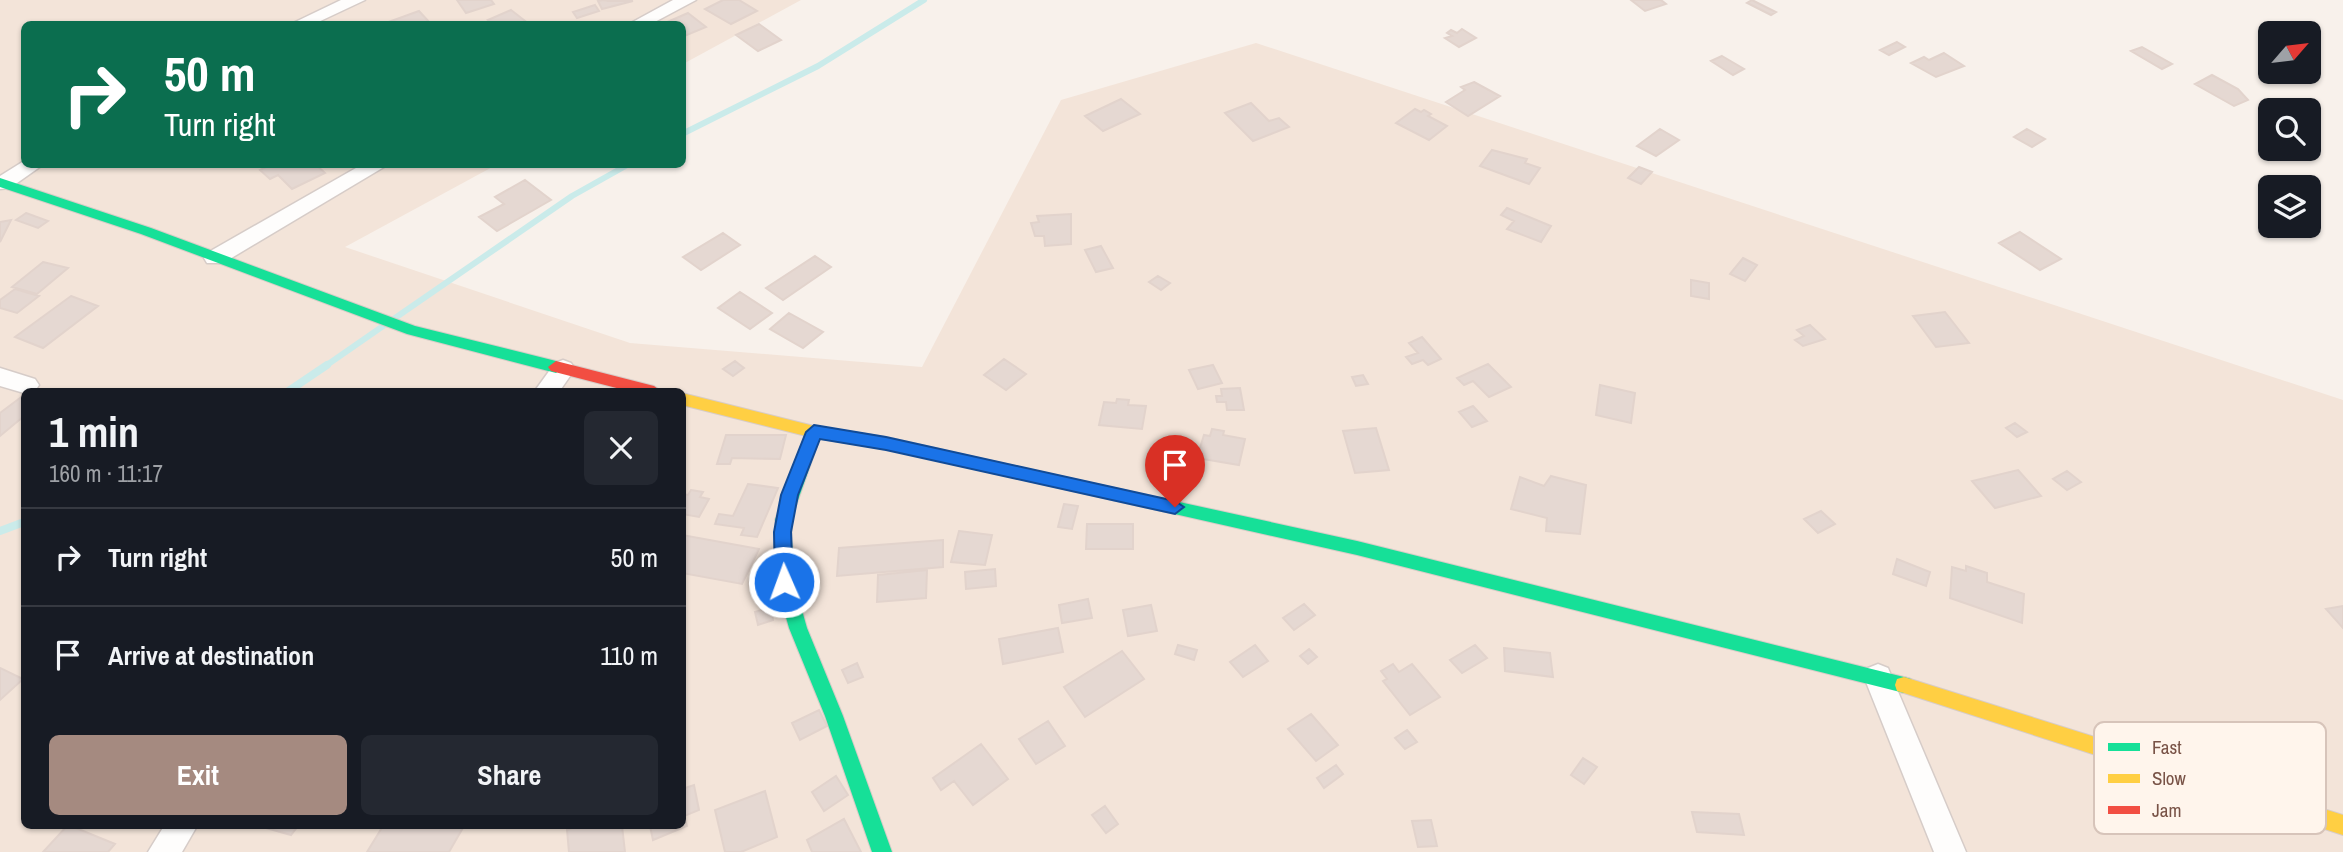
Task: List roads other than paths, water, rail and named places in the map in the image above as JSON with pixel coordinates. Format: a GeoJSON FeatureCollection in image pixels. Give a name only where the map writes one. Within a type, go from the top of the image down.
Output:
{"type":"FeatureCollection","features":[{"type":"Feature","properties":{"kind":"street"},"geometry":{"type":"LineString","coordinates":[[307,21],[356,0]]}},
{"type":"Feature","properties":{"kind":"street"},"geometry":{"type":"LineString","coordinates":[[644,21],[687,0]]}},
{"type":"Feature","properties":{"kind":"street"},"geometry":{"type":"LineString","coordinates":[[1,183],[27,168]]}},
{"type":"Feature","properties":{"kind":"street"},"geometry":{"type":"LineString","coordinates":[[215,258],[372,168]]}},
{"type":"Feature","properties":{"kind":"street"},"geometry":{"type":"LineString","coordinates":[[1,183],[412,330],[638,388]]}},
{"type":"Feature","properties":{"kind":"street"},"geometry":{"type":"LineString","coordinates":[[549,388],[563,369]]}},
{"type":"Feature","properties":{"kind":"street"},"geometry":{"type":"LineString","coordinates":[[0,376],[27,385]]}},
{"type":"Feature","properties":{"kind":"street"},"geometry":{"type":"LineString","coordinates":[[686,400],[814,432],[886,443],[1343,545],[1878,677],[2094,746]]}},
{"type":"Feature","properties":{"kind":"street"},"geometry":{"type":"LineString","coordinates":[[814,432],[789,495],[782,532],[784,582],[797,634],[833,715],[883,852]]}},
{"type":"Feature","properties":{"kind":"street"},"geometry":{"type":"LineString","coordinates":[[1878,677],[1950,852]]}},
{"type":"Feature","properties":{"kind":"street"},"geometry":{"type":"LineString","coordinates":[[2326,820],[2343,825]]}},
{"type":"Feature","properties":{"kind":"street"},"geometry":{"type":"LineString","coordinates":[[164,852],[181,829]]}},
{"type":"Feature","properties":{"kind":"waterway"},"geometry":{"type":"LineString","coordinates":[[686,132],[818,66],[924,0]]}},
{"type":"Feature","properties":{"kind":"waterway"},"geometry":{"type":"LineString","coordinates":[[395,318],[572,196],[622,168]]}},
{"type":"Feature","properties":{"kind":"waterway"},"geometry":{"type":"LineString","coordinates":[[324,367],[386,324]]}},
{"type":"Feature","properties":{"kind":"waterway"},"geometry":{"type":"LineString","coordinates":[[293,388],[327,365]]}},
{"type":"Feature","properties":{"kind":"waterway"},"geometry":{"type":"LineString","coordinates":[[0,531],[21,523]]}}]}
